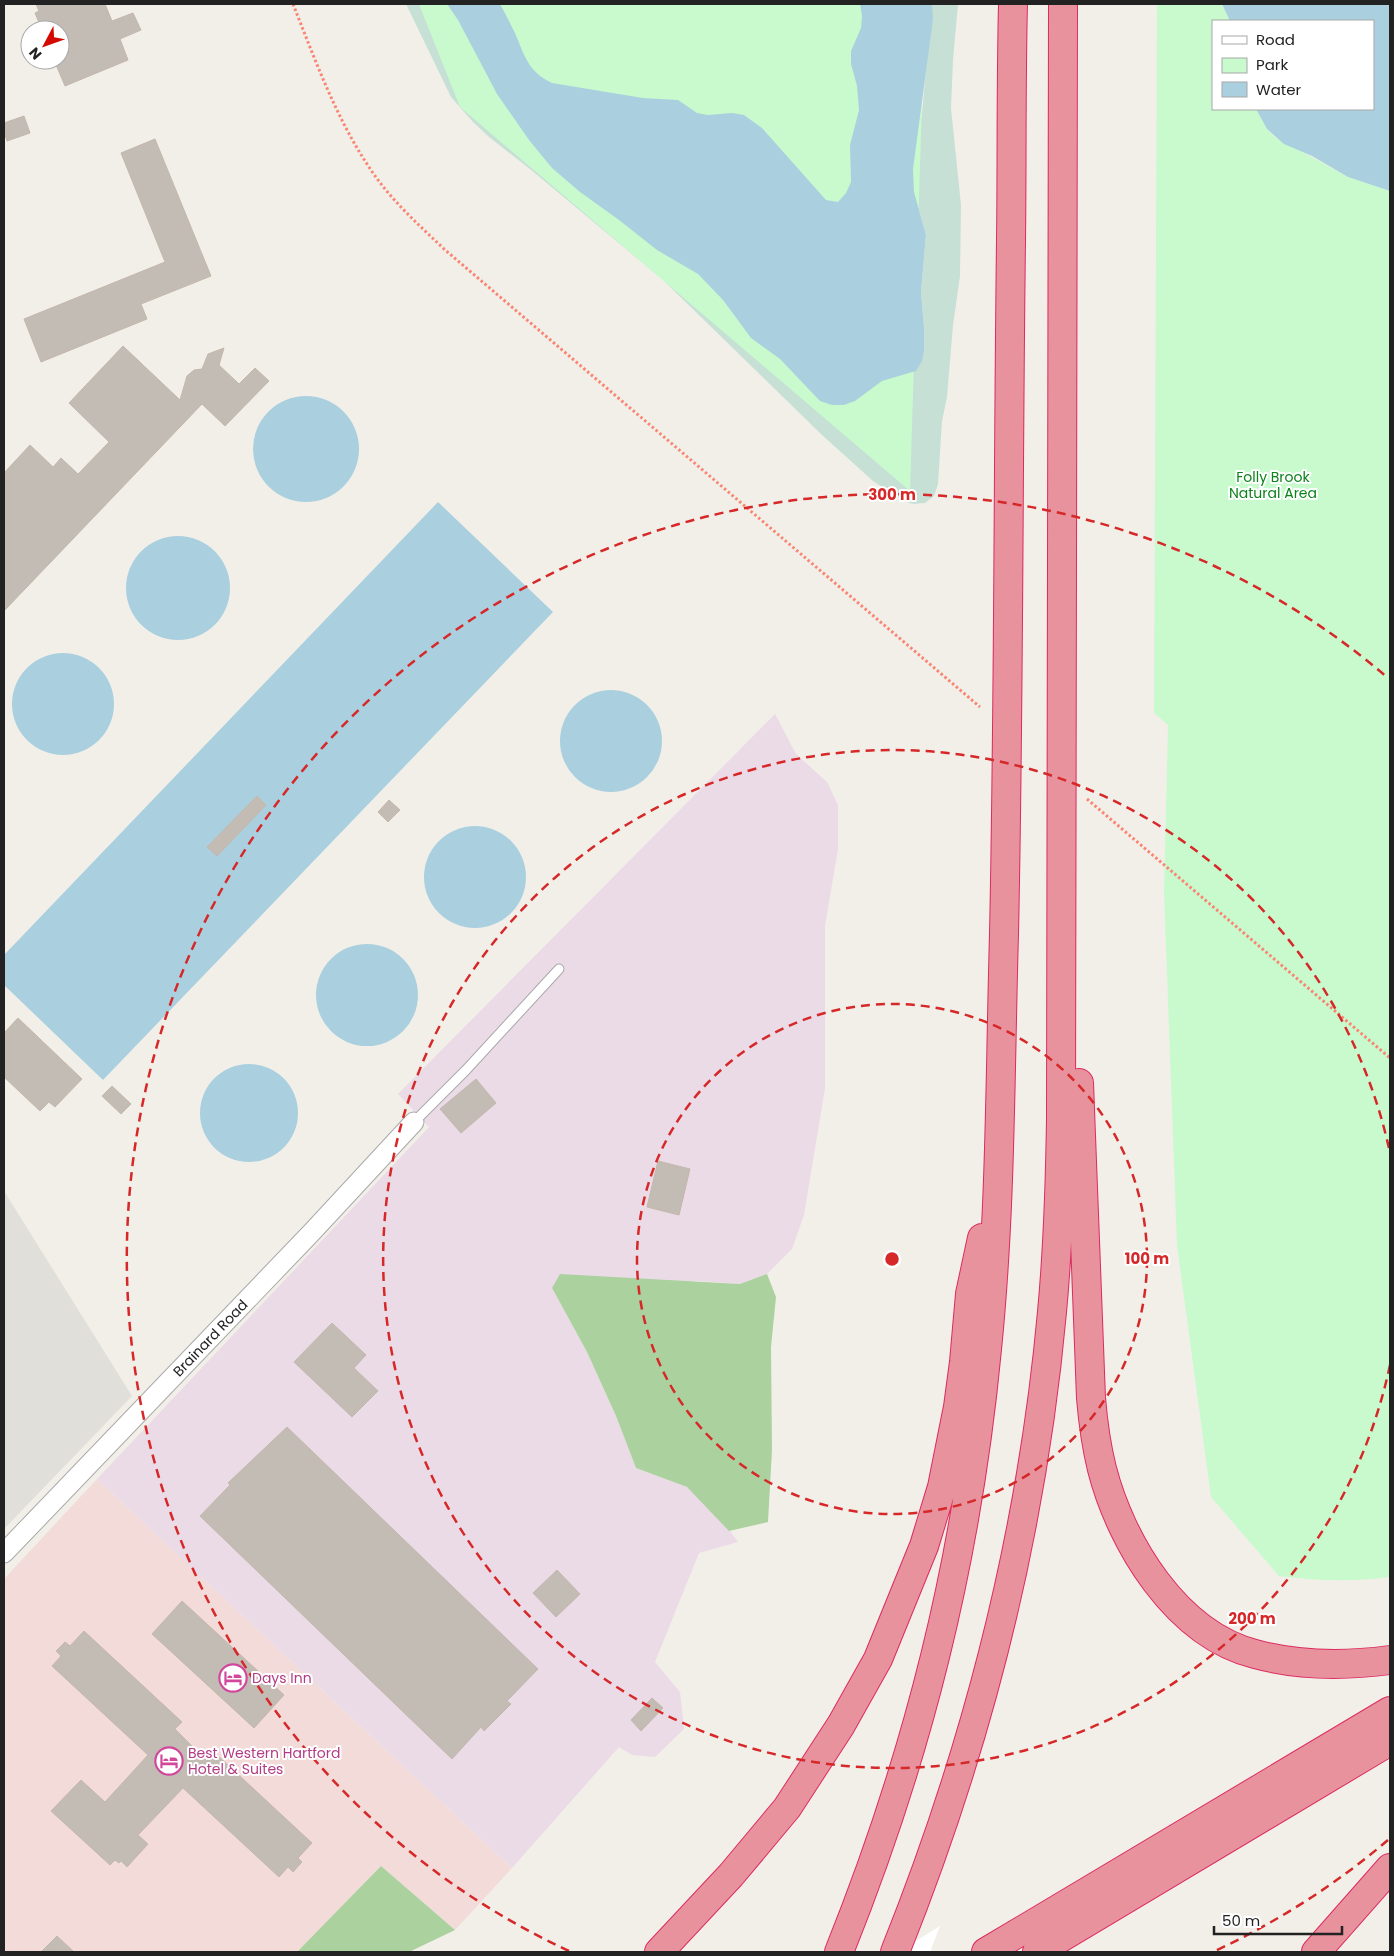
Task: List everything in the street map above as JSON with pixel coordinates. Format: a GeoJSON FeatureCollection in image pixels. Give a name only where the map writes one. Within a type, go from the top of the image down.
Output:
{"type":"FeatureCollection","features":[{"type":"Feature","properties":{"kind":"highway"},"geometry":{"type":"LineString","coordinates":[[840,1952],[875,1859],[908,1757],[931,1676],[952,1586],[969,1492],[985,1372],[993,1279],[999,1158],[1007,780],[1007,549],[1014,4]]}},
{"type":"Feature","properties":{"kind":"highway"},"geometry":{"type":"LineString","coordinates":[[907,1948],[916,1900],[952,1799],[982,1698],[1013,1566],[1034,1453],[1049,1343],[1057,1252],[1061,1119],[1063,4]]}},
{"type":"Feature","properties":{"kind":"highway"},"geometry":{"type":"LineString","coordinates":[[1061,976],[1079,1080],[1092,1413],[1102,1470],[1120,1520],[1138,1554],[1163,1590],[1194,1622],[1207,1632],[1232,1646],[1254,1654],[1303,1662],[1352,1664],[1390,1660]]}},
{"type":"Feature","properties":{"kind":"highway"},"geometry":{"type":"LineString","coordinates":[[659,1952],[755,1848],[792,1800],[820,1760],[852,1707],[878,1659],[893,1626],[924,1546],[942,1487],[959,1398],[970,1294],[999,1158]]}},
{"type":"Feature","properties":{"kind":"highway"},"geometry":{"type":"LineString","coordinates":[[986,1952],[1390,1711]]}},
{"type":"Feature","properties":{"kind":"highway"},"geometry":{"type":"LineString","coordinates":[[1037,1952],[1390,1742]]}},
{"type":"Feature","properties":{"kind":"highway"},"geometry":{"type":"LineString","coordinates":[[1316,1952],[1390,1868]]}},
{"type":"Feature","properties":{"kind":"street","name":"Brainard Road"},"geometry":{"type":"LineString","coordinates":[[4,1553],[305,1239],[414,1122]]}},
{"type":"Feature","properties":{"kind":"lane"},"geometry":{"type":"LineString","coordinates":[[414,1122],[466,1070],[559,969]]}},
{"type":"Feature","properties":{"kind":"path"},"geometry":{"type":"LineString","coordinates":[[293,4],[329,95],[351,138],[374,174],[403,210],[444,249],[980,707]]}},
{"type":"Feature","properties":{"kind":"path"},"geometry":{"type":"LineString","coordinates":[[1087,799],[1390,1058]]}},
{"type":"Feature","properties":{"kind":"shaded area"},"geometry":{"type":"Polygon","coordinates":[[[775,714],[796,754],[827,782],[838,805],[838,849],[825,926],[825,1088],[804,1215],[792,1249],[767,1274],[740,1284],[698,1281],[552,1288],[587,1352],[616,1416],[636,1468],[687,1487],[725,1524],[738,1542],[699,1553],[655,1662],[680,1692],[684,1729],[655,1757],[632,1755],[619,1747],[512,1868],[97,1479],[429,1127],[398,1094],[775,714]]]}},
{"type":"Feature","properties":{"kind":"shaded area"},"geometry":{"type":"Polygon","coordinates":[[[4,1191],[132,1396],[4,1529],[4,1191]]]}},
{"type":"Feature","properties":{"kind":"shaded area"},"geometry":{"type":"Polygon","coordinates":[[[97,1479],[512,1868],[455,1930],[381,1866],[297,1952],[4,1952],[4,1579],[97,1479]]]}},
{"type":"Feature","properties":{"kind":"green space"},"geometry":{"type":"Polygon","coordinates":[[[406,4],[447,4],[924,350],[921,292],[926,235],[914,192],[913,169],[922,113],[932,4],[958,4],[951,108],[961,205],[960,276],[953,325],[947,397],[942,421],[938,484],[934,496],[925,503],[913,504],[903,501],[873,481],[822,435],[662,279],[489,137],[451,97],[406,4]]]}},
{"type":"Feature","properties":{"kind":"green space"},"geometry":{"type":"Polygon","coordinates":[[[419,4],[925,4],[910,491],[460,107],[419,4]]]}},
{"type":"Feature","properties":{"kind":"green space","name":"Folly Brook Natural Area"},"geometry":{"type":"Polygon","coordinates":[[[1157,4],[1222,4],[1230,20],[1212,20],[1212,110],[1257,110],[1267,129],[1275,137],[1348,177],[1390,191],[1390,1577],[1335,1580],[1279,1576],[1211,1497],[1177,1245],[1164,892],[1168,725],[1154,713],[1157,4]]]}},
{"type":"Feature","properties":{"kind":"green space"},"geometry":{"type":"Polygon","coordinates":[[[560,1274],[740,1284],[767,1274],[776,1297],[771,1347],[772,1450],[768,1522],[729,1531],[687,1487],[636,1468],[616,1416],[587,1352],[552,1288],[560,1274]]]}},
{"type":"Feature","properties":{"kind":"green space"},"geometry":{"type":"Polygon","coordinates":[[[381,1866],[455,1930],[409,1952],[297,1952],[381,1866]]]}},
{"type":"Feature","properties":{"kind":"water"},"geometry":{"type":"Polygon","coordinates":[[[447,4],[500,4],[528,62],[537,74],[552,83],[643,98],[678,100],[697,113],[708,115],[732,113],[744,115],[762,128],[826,200],[838,202],[846,193],[851,182],[850,145],[859,110],[857,86],[851,64],[851,51],[861,28],[860,4],[932,4],[933,19],[913,169],[914,192],[926,235],[921,292],[924,350],[922,361],[916,371],[882,381],[855,401],[844,405],[832,405],[820,401],[780,359],[751,338],[723,300],[698,274],[657,250],[580,192],[552,168],[529,140],[497,94],[458,20],[447,4]]]}},
{"type":"Feature","properties":{"kind":"water"},"geometry":{"type":"Polygon","coordinates":[[[1222,4],[1390,4],[1390,191],[1348,177],[1312,156],[1284,144],[1267,129],[1257,110],[1374,110],[1374,20],[1230,20],[1222,4]]]}},
{"type":"Feature","properties":{"kind":"water"},"geometry":{"type":"Polygon","coordinates":[[[306,396],[326,400],[343,412],[355,429],[359,449],[355,469],[343,486],[326,498],[306,502],[286,498],[269,486],[257,469],[253,449],[257,429],[269,412],[286,400],[306,396]]]}},
{"type":"Feature","properties":{"kind":"water"},"geometry":{"type":"Polygon","coordinates":[[[438,502],[553,612],[103,1080],[4,985],[4,955],[438,502]]]}},
{"type":"Feature","properties":{"kind":"water"},"geometry":{"type":"Polygon","coordinates":[[[178,536],[198,540],[215,551],[226,568],[230,588],[226,608],[215,625],[198,636],[178,640],[158,636],[141,625],[130,608],[126,588],[130,568],[141,551],[158,540],[178,536]]]}},
{"type":"Feature","properties":{"kind":"water"},"geometry":{"type":"Polygon","coordinates":[[[63,653],[73,654],[92,661],[106,675],[113,694],[113,714],[106,733],[92,747],[73,754],[63,755],[53,754],[34,747],[20,733],[13,714],[12,704],[13,694],[20,675],[34,661],[53,654],[63,653]]]}},
{"type":"Feature","properties":{"kind":"water"},"geometry":{"type":"Polygon","coordinates":[[[611,690],[621,691],[640,698],[654,712],[661,731],[661,751],[654,770],[640,784],[621,791],[611,792],[601,791],[582,784],[568,770],[561,751],[560,741],[561,731],[568,712],[582,698],[601,691],[611,690]]]}},
{"type":"Feature","properties":{"kind":"water"},"geometry":{"type":"Polygon","coordinates":[[[475,826],[485,827],[504,834],[518,848],[525,867],[525,887],[518,906],[504,920],[485,927],[475,928],[465,927],[446,920],[432,906],[425,887],[424,877],[425,867],[432,848],[446,834],[465,827],[475,826]]]}},
{"type":"Feature","properties":{"kind":"water"},"geometry":{"type":"Polygon","coordinates":[[[367,944],[377,945],[396,952],[410,966],[417,985],[417,1005],[410,1024],[396,1038],[377,1045],[367,1046],[357,1045],[338,1038],[324,1024],[317,1005],[316,995],[317,985],[324,966],[338,952],[357,945],[367,944]]]}},
{"type":"Feature","properties":{"kind":"water"},"geometry":{"type":"Polygon","coordinates":[[[249,1064],[268,1068],[284,1078],[294,1094],[298,1113],[294,1132],[284,1148],[268,1158],[249,1162],[230,1158],[214,1148],[204,1132],[200,1113],[204,1094],[214,1078],[230,1068],[249,1064]]]}},
{"type":"Feature","properties":{"kind":"pier"},"geometry":{"type":"Polygon","coordinates":[[[940,1926],[930,1952],[896,1952],[919,1939],[940,1926]]]}},
{"type":"Feature","properties":{"kind":"building"},"geometry":{"type":"Polygon","coordinates":[[[36,4],[105,4],[112,21],[133,13],[141,30],[120,39],[128,60],[65,86],[58,70],[70,70],[70,20],[38,20],[35,13],[39,11],[36,4]]]}},
{"type":"Feature","properties":{"kind":"building"},"geometry":{"type":"Polygon","coordinates":[[[24,116],[30,133],[7,141],[4,123],[24,116]]]}},
{"type":"Feature","properties":{"kind":"building"},"geometry":{"type":"Polygon","coordinates":[[[155,139],[211,276],[141,304],[147,319],[41,362],[24,319],[165,262],[121,153],[155,139]]]}},
{"type":"Feature","properties":{"kind":"building"},"geometry":{"type":"Polygon","coordinates":[[[123,346],[180,400],[187,376],[194,370],[202,369],[208,354],[224,348],[219,365],[239,384],[255,368],[269,381],[225,426],[202,404],[4,611],[4,473],[30,445],[53,467],[61,458],[78,474],[109,442],[69,403],[123,346]]]}},
{"type":"Feature","properties":{"kind":"building"},"geometry":{"type":"Polygon","coordinates":[[[257,796],[266,805],[217,856],[207,847],[257,796]]]}},
{"type":"Feature","properties":{"kind":"building"},"geometry":{"type":"Polygon","coordinates":[[[389,800],[400,810],[388,822],[378,812],[389,800]]]}},
{"type":"Feature","properties":{"kind":"building"},"geometry":{"type":"Polygon","coordinates":[[[18,1018],[82,1079],[55,1107],[49,1102],[40,1111],[4,1077],[4,1033],[18,1018]]]}},
{"type":"Feature","properties":{"kind":"building"},"geometry":{"type":"Polygon","coordinates":[[[476,1079],[496,1103],[461,1133],[440,1109],[476,1079]]]}},
{"type":"Feature","properties":{"kind":"building"},"geometry":{"type":"Polygon","coordinates":[[[112,1086],[131,1104],[121,1114],[102,1096],[112,1086]]]}},
{"type":"Feature","properties":{"kind":"building"},"geometry":{"type":"Polygon","coordinates":[[[658,1161],[690,1169],[679,1215],[647,1207],[658,1161]]]}},
{"type":"Feature","properties":{"kind":"building"},"geometry":{"type":"Polygon","coordinates":[[[332,1323],[366,1355],[354,1368],[378,1391],[352,1417],[294,1362],[332,1323]]]}},
{"type":"Feature","properties":{"kind":"building"},"geometry":{"type":"Polygon","coordinates":[[[287,1427],[538,1669],[507,1701],[511,1704],[484,1731],[481,1727],[452,1759],[200,1516],[230,1485],[228,1483],[287,1427]]]}},
{"type":"Feature","properties":{"kind":"building"},"geometry":{"type":"Polygon","coordinates":[[[557,1570],[580,1594],[556,1617],[533,1593],[557,1570]]]}},
{"type":"Feature","properties":{"kind":"building","name":"Days Inn"},"geometry":{"type":"Polygon","coordinates":[[[182,1601],[284,1695],[254,1728],[152,1634],[182,1601]]]}},
{"type":"Feature","properties":{"kind":"building"},"geometry":{"type":"Polygon","coordinates":[[[84,1631],[182,1722],[175,1729],[207,1761],[215,1753],[312,1843],[298,1858],[302,1862],[293,1872],[288,1867],[279,1877],[183,1788],[138,1835],[148,1844],[127,1867],[121,1861],[119,1863],[115,1860],[110,1865],[51,1811],[81,1780],[105,1802],[148,1755],[52,1666],[61,1656],[56,1651],[65,1642],[70,1646],[84,1631]]]}},
{"type":"Feature","properties":{"kind":"building"},"geometry":{"type":"Polygon","coordinates":[[[652,1698],[663,1708],[641,1731],[631,1720],[652,1698]]]}},
{"type":"Feature","properties":{"kind":"building"},"geometry":{"type":"Polygon","coordinates":[[[57,1936],[74,1952],[41,1952],[57,1936]]]}},
{"type":"Feature","properties":{"kind":"place","name":"Days Inn"},"geometry":{"type":"Point","coordinates":[233,1678]}},
{"type":"Feature","properties":{"kind":"place","name":"Best Western Hartford Hotel & Suites"},"geometry":{"type":"Point","coordinates":[169,1761]}}]}
